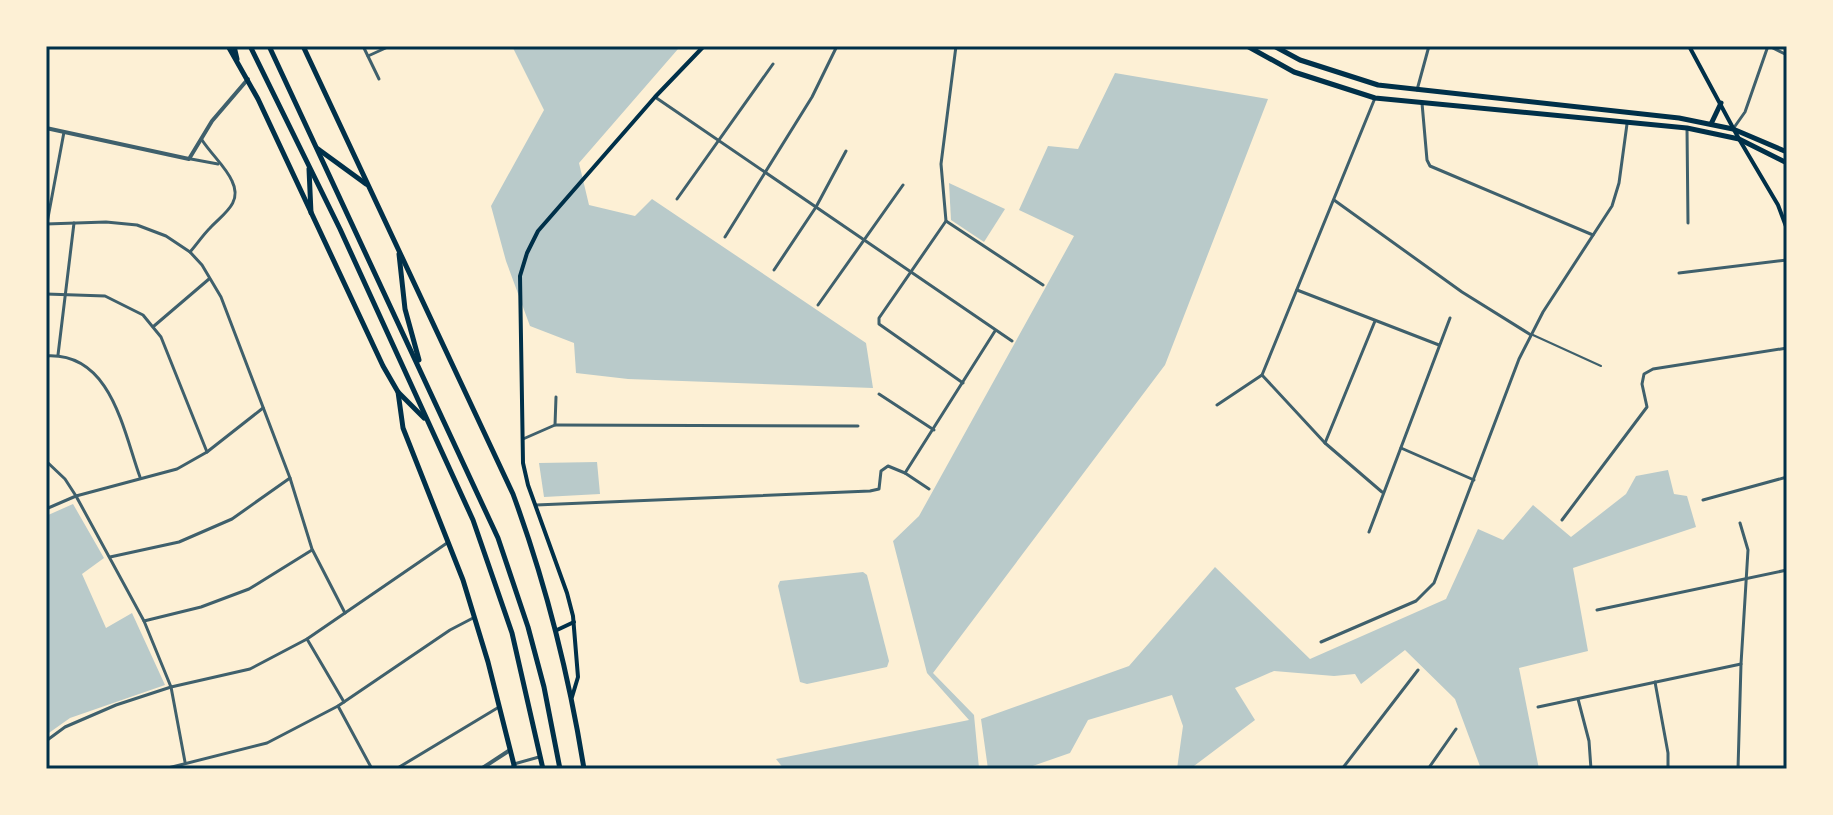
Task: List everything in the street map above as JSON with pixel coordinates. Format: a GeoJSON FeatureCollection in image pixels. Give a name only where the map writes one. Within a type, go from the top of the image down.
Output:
{"type":"FeatureCollection","features":[{"type":"Feature","properties":{"kind":"main road"},"geometry":{"type":"LineString","coordinates":[[231,46],[398,392],[403,428],[449,542],[475,617],[513,767]]}},
{"type":"Feature","properties":{"kind":"main road"},"geometry":{"type":"LineString","coordinates":[[250,46],[473,520],[495,578],[527,688],[543,769]]}},
{"type":"Feature","properties":{"kind":"main road"},"geometry":{"type":"LineString","coordinates":[[269,46],[483,502],[509,569],[544,687],[560,769]]}},
{"type":"Feature","properties":{"kind":"main road"},"geometry":{"type":"LineString","coordinates":[[303,46],[513,494],[557,630],[584,769]]}},
{"type":"Feature","properties":{"kind":"main road"},"geometry":{"type":"LineString","coordinates":[[572,697],[578,677],[574,622],[567,593],[525,474],[520,276],[538,231],[655,97],[704,46]]}},
{"type":"Feature","properties":{"kind":"main road"},"geometry":{"type":"LineString","coordinates":[[1247,46],[1294,72],[1375,98],[1687,128],[1739,139],[1787,163]]}},
{"type":"Feature","properties":{"kind":"main road"},"geometry":{"type":"LineString","coordinates":[[1274,46],[1300,60],[1365,81],[1417,90],[1679,118],[1733,129],[1787,152]]}},
{"type":"Feature","properties":{"kind":"main road"},"geometry":{"type":"LineString","coordinates":[[1689,46],[1778,205],[1787,229]]}},
{"type":"Feature","properties":{"kind":"main road"},"geometry":{"type":"LineString","coordinates":[[1711,124],[1721,103]]}},
{"type":"Feature","properties":{"kind":"main road"},"geometry":{"type":"LineString","coordinates":[[318,149],[366,184]]}},
{"type":"Feature","properties":{"kind":"main road"},"geometry":{"type":"LineString","coordinates":[[308,164],[311,213]]}},
{"type":"Feature","properties":{"kind":"main road"},"geometry":{"type":"LineString","coordinates":[[399,254],[405,309],[421,369]]}},
{"type":"Feature","properties":{"kind":"main road"},"geometry":{"type":"LineString","coordinates":[[398,392],[427,421]]}},
{"type":"Feature","properties":{"kind":"main road"},"geometry":{"type":"LineString","coordinates":[[557,630],[574,622]]}},
{"type":"Feature","properties":{"kind":"street"},"geometry":{"type":"LineString","coordinates":[[363,46],[379,79]]}},
{"type":"Feature","properties":{"kind":"street"},"geometry":{"type":"LineString","coordinates":[[368,56],[390,46]]}},
{"type":"Feature","properties":{"kind":"street"},"geometry":{"type":"LineString","coordinates":[[725,237],[812,97],[837,46]]}},
{"type":"Feature","properties":{"kind":"street"},"geometry":{"type":"LineString","coordinates":[[956,46],[941,164],[946,221],[879,318],[879,324],[963,383]]}},
{"type":"Feature","properties":{"kind":"street"},"geometry":{"type":"LineString","coordinates":[[1417,90],[1429,46]]}},
{"type":"Feature","properties":{"kind":"street"},"geometry":{"type":"LineString","coordinates":[[1733,129],[1745,112],[1768,46],[1787,55]]}},
{"type":"Feature","properties":{"kind":"street"},"geometry":{"type":"LineString","coordinates":[[677,199],[773,64]]}},
{"type":"Feature","properties":{"kind":"street"},"geometry":{"type":"LineString","coordinates":[[189,159],[222,107],[248,79]]}},
{"type":"Feature","properties":{"kind":"street"},"geometry":{"type":"LineString","coordinates":[[655,97],[1012,341]]}},
{"type":"Feature","properties":{"kind":"street"},"geometry":{"type":"LineString","coordinates":[[1217,405],[1262,375],[1375,98]]}},
{"type":"Feature","properties":{"kind":"street"},"geometry":{"type":"LineString","coordinates":[[1422,103],[1430,166],[1594,235]]}},
{"type":"Feature","properties":{"kind":"street"},"geometry":{"type":"LineString","coordinates":[[1321,642],[1416,601],[1434,583],[1519,359],[1543,312],[1612,206],[1619,183],[1628,120]]}},
{"type":"Feature","properties":{"kind":"street"},"geometry":{"type":"LineString","coordinates":[[46,128],[218,164]]}},
{"type":"Feature","properties":{"kind":"street"},"geometry":{"type":"LineString","coordinates":[[1687,128],[1688,223]]}},
{"type":"Feature","properties":{"kind":"street"},"geometry":{"type":"LineString","coordinates":[[64,132],[46,224],[137,225],[166,236],[190,252],[210,278],[221,297],[290,478],[312,549],[345,613]]}},
{"type":"Feature","properties":{"kind":"street"},"geometry":{"type":"LineString","coordinates":[[190,252],[235,201],[235,186],[231,178],[201,139]]}},
{"type":"Feature","properties":{"kind":"street"},"geometry":{"type":"LineString","coordinates":[[774,270],[816,207],[846,151]]}},
{"type":"Feature","properties":{"kind":"street"},"geometry":{"type":"LineString","coordinates":[[818,305],[903,185]]}},
{"type":"Feature","properties":{"kind":"street"},"geometry":{"type":"LineString","coordinates":[[1334,200],[1462,292],[1531,335]]}},
{"type":"Feature","properties":{"kind":"street"},"geometry":{"type":"LineString","coordinates":[[946,221],[1043,285]]}},
{"type":"Feature","properties":{"kind":"street"},"geometry":{"type":"LineString","coordinates":[[58,355],[74,223]]}},
{"type":"Feature","properties":{"kind":"street"},"geometry":{"type":"LineString","coordinates":[[1679,273],[1787,260]]}},
{"type":"Feature","properties":{"kind":"street"},"geometry":{"type":"LineString","coordinates":[[154,326],[210,278]]}},
{"type":"Feature","properties":{"kind":"street"},"geometry":{"type":"LineString","coordinates":[[1297,290],[1440,345]]}},
{"type":"Feature","properties":{"kind":"street"},"geometry":{"type":"LineString","coordinates":[[46,294],[105,296],[143,315],[154,326],[166,348],[207,452]]}},
{"type":"Feature","properties":{"kind":"street"},"geometry":{"type":"LineString","coordinates":[[1369,532],[1450,318]]}},
{"type":"Feature","properties":{"kind":"street"},"geometry":{"type":"LineString","coordinates":[[1325,443],[1376,320]]}},
{"type":"Feature","properties":{"kind":"street"},"geometry":{"type":"LineString","coordinates":[[905,473],[996,331]]}},
{"type":"Feature","properties":{"kind":"street"},"geometry":{"type":"LineString","coordinates":[[1562,520],[1647,407],[1642,384],[1644,374],[1653,369],[1787,348]]}},
{"type":"Feature","properties":{"kind":"street"},"geometry":{"type":"LineString","coordinates":[[46,356],[58,355],[83,363],[104,382],[140,478]]}},
{"type":"Feature","properties":{"kind":"street"},"geometry":{"type":"LineString","coordinates":[[1262,375],[1325,443],[1383,493]]}},
{"type":"Feature","properties":{"kind":"street"},"geometry":{"type":"LineString","coordinates":[[879,394],[934,430]]}},
{"type":"Feature","properties":{"kind":"street"},"geometry":{"type":"LineString","coordinates":[[555,425],[556,397]]}},
{"type":"Feature","properties":{"kind":"street"},"geometry":{"type":"LineString","coordinates":[[46,509],[76,496],[177,469],[207,452],[263,408]]}},
{"type":"Feature","properties":{"kind":"street"},"geometry":{"type":"LineString","coordinates":[[523,439],[555,425],[858,426]]}},
{"type":"Feature","properties":{"kind":"street"},"geometry":{"type":"LineString","coordinates":[[1401,448],[1474,480]]}},
{"type":"Feature","properties":{"kind":"street"},"geometry":{"type":"LineString","coordinates":[[46,461],[65,479],[76,496],[144,621],[171,687],[185,763]]}},
{"type":"Feature","properties":{"kind":"street"},"geometry":{"type":"LineString","coordinates":[[536,505],[879,489],[881,471],[885,467],[905,473],[929,489]]}},
{"type":"Feature","properties":{"kind":"street"},"geometry":{"type":"LineString","coordinates":[[1703,500],[1787,477]]}},
{"type":"Feature","properties":{"kind":"street"},"geometry":{"type":"LineString","coordinates":[[110,557],[179,542],[232,519],[290,478]]}},
{"type":"Feature","properties":{"kind":"street"},"geometry":{"type":"LineString","coordinates":[[1738,769],[1741,664],[1748,578],[1748,550],[1740,523]]}},
{"type":"Feature","properties":{"kind":"street"},"geometry":{"type":"LineString","coordinates":[[46,741],[65,727],[171,687],[250,669],[307,639],[449,542]]}},
{"type":"Feature","properties":{"kind":"street"},"geometry":{"type":"LineString","coordinates":[[144,621],[201,607],[249,589],[312,549]]}},
{"type":"Feature","properties":{"kind":"street"},"geometry":{"type":"LineString","coordinates":[[1597,610],[1787,570]]}},
{"type":"Feature","properties":{"kind":"street"},"geometry":{"type":"LineString","coordinates":[[164,769],[267,743],[344,703],[450,630],[475,617]]}},
{"type":"Feature","properties":{"kind":"street"},"geometry":{"type":"LineString","coordinates":[[307,639],[344,703]]}},
{"type":"Feature","properties":{"kind":"street"},"geometry":{"type":"LineString","coordinates":[[1538,707],[1741,664]]}},
{"type":"Feature","properties":{"kind":"street"},"geometry":{"type":"LineString","coordinates":[[1342,769],[1418,670]]}},
{"type":"Feature","properties":{"kind":"street"},"geometry":{"type":"LineString","coordinates":[[1655,682],[1668,769]]}},
{"type":"Feature","properties":{"kind":"street"},"geometry":{"type":"LineString","coordinates":[[1578,699],[1589,741],[1591,769]]}},
{"type":"Feature","properties":{"kind":"street"},"geometry":{"type":"LineString","coordinates":[[338,706],[372,769]]}},
{"type":"Feature","properties":{"kind":"street"},"geometry":{"type":"LineString","coordinates":[[396,769],[500,707]]}},
{"type":"Feature","properties":{"kind":"street"},"geometry":{"type":"LineString","coordinates":[[1428,769],[1456,729]]}},
{"type":"Feature","properties":{"kind":"street"},"geometry":{"type":"LineString","coordinates":[[481,769],[510,750]]}},
{"type":"Feature","properties":{"kind":"street"},"geometry":{"type":"LineString","coordinates":[[513,767],[541,757]]}},
{"type":"Feature","properties":{"kind":"lane"},"geometry":{"type":"LineString","coordinates":[[1531,335],[1601,366]]}},
{"type":"Feature","properties":{"kind":"shaded area"},"geometry":{"type":"Polygon","coordinates":[[[512,46],[677,46],[678,49],[579,163],[589,205],[635,216],[652,199],[866,343],[873,388],[628,379],[576,373],[574,343],[530,326],[506,261],[491,206],[544,110],[512,46]]]}},
{"type":"Feature","properties":{"kind":"shaded area"},"geometry":{"type":"Polygon","coordinates":[[[1115,73],[1268,99],[1165,365],[933,673],[974,715],[979,768],[784,769],[776,759],[969,720],[927,673],[893,541],[919,516],[1074,236],[1019,210],[1048,146],[1078,149],[1115,73]]]}},
{"type":"Feature","properties":{"kind":"shaded area"},"geometry":{"type":"Polygon","coordinates":[[[949,183],[1005,209],[984,242],[951,220],[949,183]]]}},
{"type":"Feature","properties":{"kind":"shaded area"},"geometry":{"type":"Polygon","coordinates":[[[597,462],[600,494],[544,497],[539,463],[597,462]]]}},
{"type":"Feature","properties":{"kind":"shaded area"},"geometry":{"type":"Polygon","coordinates":[[[1668,470],[1674,494],[1687,496],[1696,527],[1573,568],[1588,651],[1519,668],[1539,769],[1481,769],[1455,699],[1405,650],[1361,684],[1355,674],[1334,676],[1274,671],[1235,688],[1255,720],[1190,769],[1177,769],[1183,726],[1172,695],[1088,720],[1070,753],[1024,769],[988,769],[981,719],[1129,666],[1215,567],[1310,659],[1446,599],[1478,529],[1503,540],[1533,505],[1571,537],[1626,494],[1636,476],[1668,470]]]}},
{"type":"Feature","properties":{"kind":"shaded area"},"geometry":{"type":"Polygon","coordinates":[[[73,504],[104,558],[82,574],[106,628],[132,613],[165,685],[70,718],[46,735],[46,516],[73,504]]]}},
{"type":"Feature","properties":{"kind":"shaded area"},"geometry":{"type":"Polygon","coordinates":[[[863,572],[867,575],[889,661],[887,667],[807,684],[800,682],[778,586],[780,581],[863,572]]]}}]}
